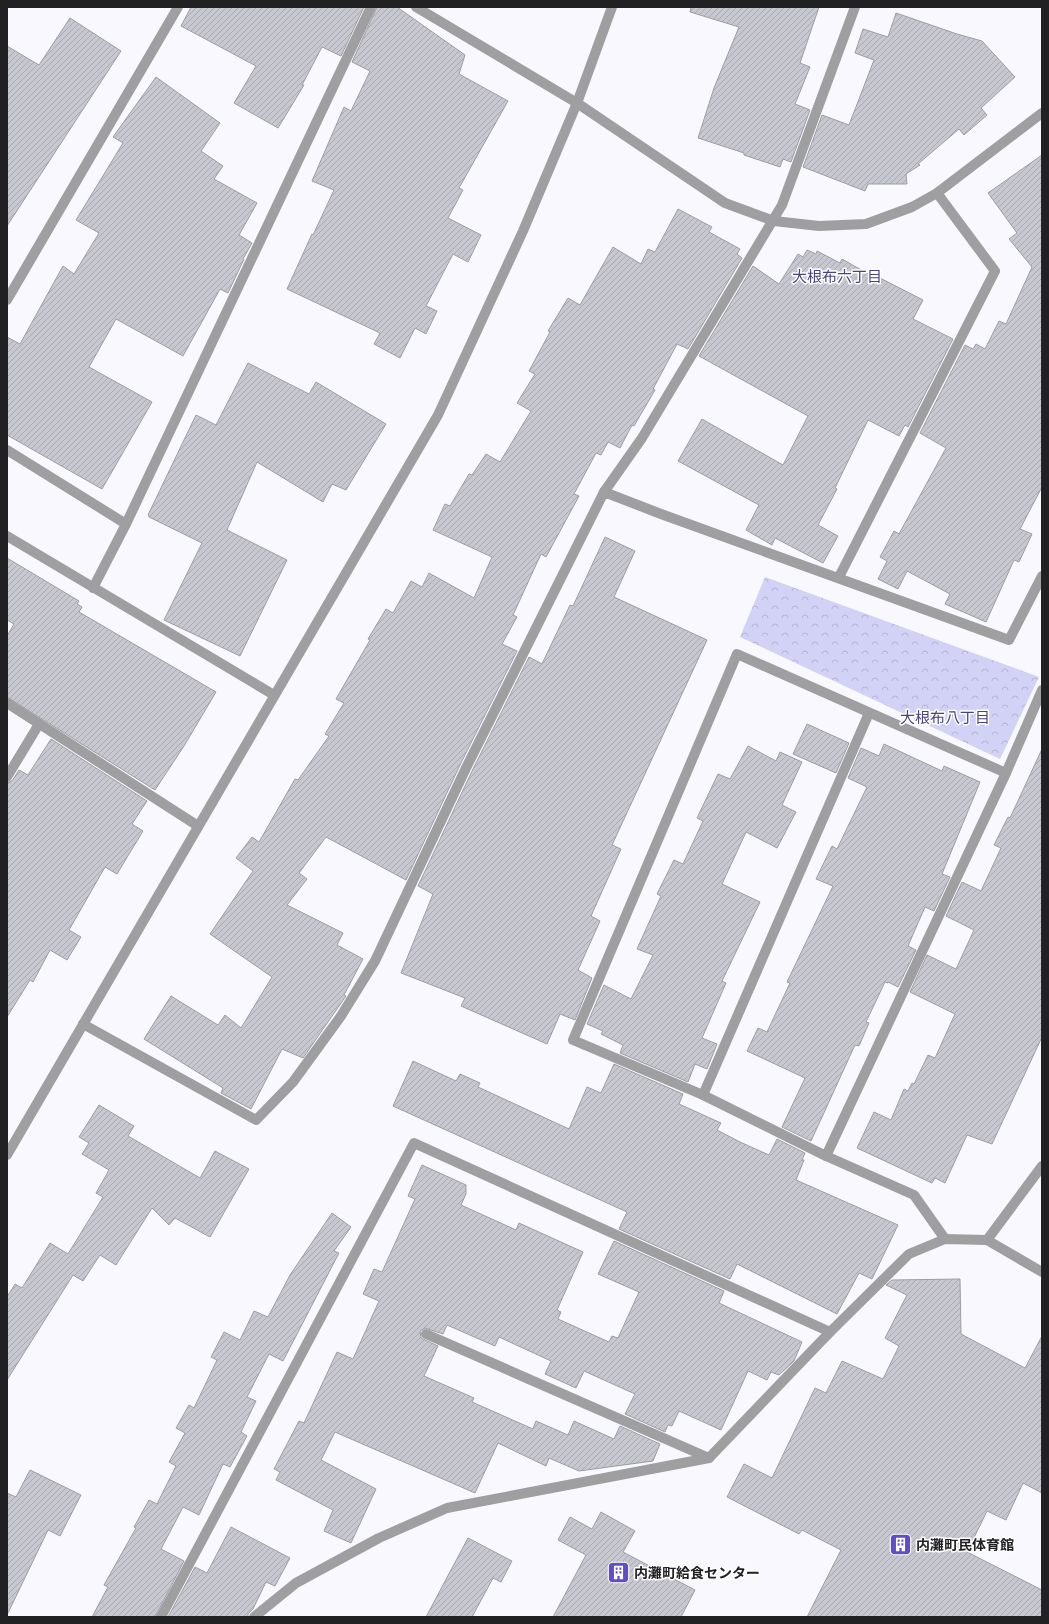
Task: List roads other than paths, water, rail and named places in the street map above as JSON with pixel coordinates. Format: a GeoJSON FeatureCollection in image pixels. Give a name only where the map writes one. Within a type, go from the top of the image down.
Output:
{"type":"FeatureCollection","features":[{"type":"Feature","properties":{"kind":"street"},"geometry":{"type":"LineString","coordinates":[[7,300],[178,7]]}},
{"type":"Feature","properties":{"kind":"street"},"geometry":{"type":"LineString","coordinates":[[93,588],[126,524],[371,7]]}},
{"type":"Feature","properties":{"kind":"street"},"geometry":{"type":"LineString","coordinates":[[416,7],[577,103],[725,203],[774,221],[819,226],[866,224],[912,207],[938,193],[1042,113]]}},
{"type":"Feature","properties":{"kind":"street"},"geometry":{"type":"LineString","coordinates":[[7,1155],[438,415],[524,231],[577,103],[612,7]]}},
{"type":"Feature","properties":{"kind":"street"},"geometry":{"type":"LineString","coordinates":[[83,1024],[256,1120],[292,1082],[332,1028],[375,961],[466,768],[604,492],[642,438],[774,221],[782,205],[855,7]]}},
{"type":"Feature","properties":{"kind":"street"},"geometry":{"type":"LineString","coordinates":[[839,577],[995,271],[938,193]]}},
{"type":"Feature","properties":{"kind":"street"},"geometry":{"type":"LineString","coordinates":[[7,450],[126,524]]}},
{"type":"Feature","properties":{"kind":"street"},"geometry":{"type":"LineString","coordinates":[[604,492],[1009,640],[1042,576]]}},
{"type":"Feature","properties":{"kind":"street"},"geometry":{"type":"LineString","coordinates":[[7,536],[274,695]]}},
{"type":"Feature","properties":{"kind":"street"},"geometry":{"type":"LineString","coordinates":[[946,1239],[914,1195],[826,1156],[704,1095],[573,1040],[737,654],[1006,773]]}},
{"type":"Feature","properties":{"kind":"street"},"geometry":{"type":"LineString","coordinates":[[826,1156],[1006,773],[1042,690]]}},
{"type":"Feature","properties":{"kind":"street"},"geometry":{"type":"LineString","coordinates":[[7,703],[198,826]]}},
{"type":"Feature","properties":{"kind":"street"},"geometry":{"type":"LineString","coordinates":[[704,1095],[869,713]]}},
{"type":"Feature","properties":{"kind":"street"},"geometry":{"type":"LineString","coordinates":[[7,777],[40,724]]}},
{"type":"Feature","properties":{"kind":"street"},"geometry":{"type":"LineString","coordinates":[[161,1617],[414,1143],[830,1332]]}},
{"type":"Feature","properties":{"kind":"street"},"geometry":{"type":"LineString","coordinates":[[987,1240],[1042,1166]]}},
{"type":"Feature","properties":{"kind":"street"},"geometry":{"type":"LineString","coordinates":[[254,1617],[296,1583],[378,1538],[447,1508],[709,1458],[830,1332],[909,1254],[946,1239],[987,1240],[1042,1272]]}},
{"type":"Feature","properties":{"kind":"street"},"geometry":{"type":"LineString","coordinates":[[426,1334],[709,1458]]}},
{"type":"Feature","properties":{"kind":"place","name":"内灘町民体育館"},"geometry":{"type":"Point","coordinates":[901,1545]}},
{"type":"Feature","properties":{"kind":"place","name":"内灘町給食センター"},"geometry":{"type":"Point","coordinates":[619,1573]}},
{"type":"Feature","properties":{"kind":"district","name":"大根布六丁目"},"geometry":{"type":"Point","coordinates":[837,277]}},
{"type":"Feature","properties":{"kind":"district","name":"大根布八丁目"},"geometry":{"type":"Point","coordinates":[945,718]}}]}
